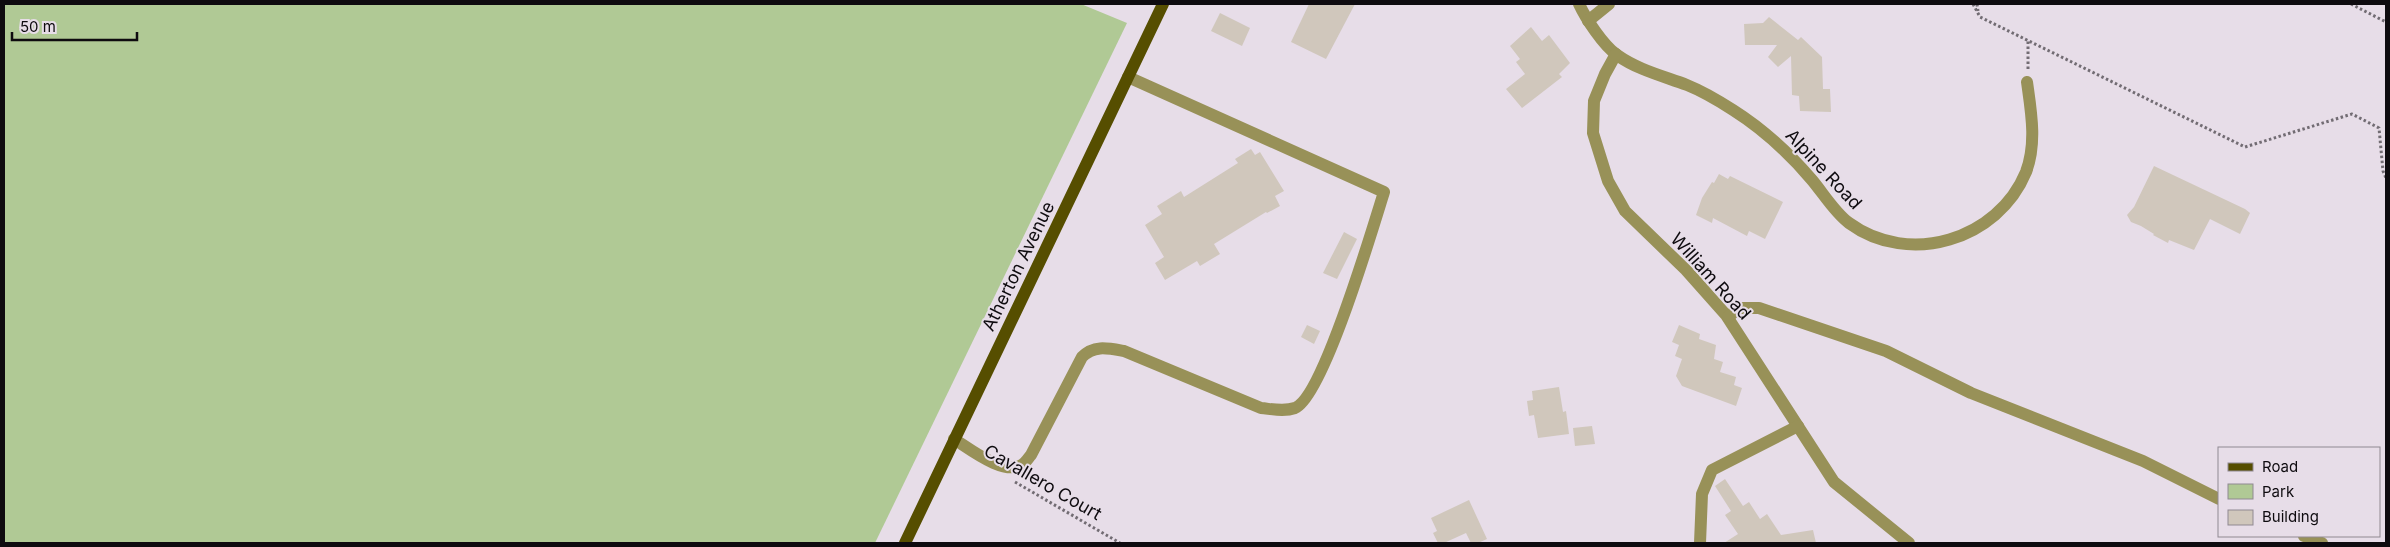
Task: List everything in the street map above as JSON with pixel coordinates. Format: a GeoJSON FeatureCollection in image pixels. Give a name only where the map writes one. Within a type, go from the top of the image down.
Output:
{"type":"FeatureCollection","features":[{"type":"Feature","properties":{"kind":"main road","name":"Atherton Avenue"},"geometry":{"type":"LineString","coordinates":[[905,543],[1163,4]]}},
{"type":"Feature","properties":{"kind":"street","name":"Alpine Road"},"geometry":{"type":"LineString","coordinates":[[1579,4],[1588,21],[1616,54],[1648,72],[1688,85],[1733,109],[1769,136],[1796,161],[1848,222],[1880,241],[1918,245],[1953,239],[1983,225],[2008,202],[2026,171],[2033,134],[2027,82]]}},
{"type":"Feature","properties":{"kind":"street"},"geometry":{"type":"LineString","coordinates":[[1588,21],[1609,4]]}},
{"type":"Feature","properties":{"kind":"street","name":"William Road"},"geometry":{"type":"LineString","coordinates":[[1616,54],[1604,74],[1594,101],[1593,133],[1608,181],[1625,211],[1686,270],[1728,317],[1834,482],[1909,543]]}},
{"type":"Feature","properties":{"kind":"street"},"geometry":{"type":"LineString","coordinates":[[954,439],[991,462],[1009,467],[1022,465],[1031,455],[1082,357],[1090,349],[1105,348],[1124,351],[1261,408],[1280,410],[1296,408],[1307,398],[1313,387],[1340,325],[1384,192],[1128,77]]}},
{"type":"Feature","properties":{"kind":"street"},"geometry":{"type":"LineString","coordinates":[[1728,317],[1739,308],[1758,308],[1886,351],[1946,382],[2143,461],[2218,498]]}},
{"type":"Feature","properties":{"kind":"street"},"geometry":{"type":"LineString","coordinates":[[1700,543],[1702,494],[1712,470],[1798,426]]}},
{"type":"Feature","properties":{"kind":"street"},"geometry":{"type":"LineString","coordinates":[[2307,537],[2322,543]]}},
{"type":"Feature","properties":{"kind":"path"},"geometry":{"type":"LineString","coordinates":[[1973,4],[1980,17],[2245,147],[2352,114],[2379,128],[2383,171],[2386,178]]}},
{"type":"Feature","properties":{"kind":"path"},"geometry":{"type":"LineString","coordinates":[[1977,4],[1980,17]]}},
{"type":"Feature","properties":{"kind":"path"},"geometry":{"type":"LineString","coordinates":[[2351,4],[2386,22]]}},
{"type":"Feature","properties":{"kind":"path"},"geometry":{"type":"LineString","coordinates":[[2027,82],[2028,41]]}},
{"type":"Feature","properties":{"kind":"path","name":"Cavallero Court"},"geometry":{"type":"LineString","coordinates":[[1011,479],[1120,543]]}},
{"type":"Feature","properties":{"kind":"green space"},"geometry":{"type":"Polygon","coordinates":[[[4,4],[1081,4],[1127,23],[875,543],[4,543],[4,4]]]}},
{"type":"Feature","properties":{"kind":"building"},"geometry":{"type":"Polygon","coordinates":[[[1309,4],[1355,4],[1326,59],[1291,42],[1309,4]]]}},
{"type":"Feature","properties":{"kind":"building"},"geometry":{"type":"Polygon","coordinates":[[[1220,13],[1250,28],[1242,46],[1211,31],[1220,13]]]}},
{"type":"Feature","properties":{"kind":"building"},"geometry":{"type":"Polygon","coordinates":[[[1769,17],[1798,40],[1801,37],[1822,57],[1823,89],[1830,89],[1831,112],[1800,111],[1799,96],[1792,95],[1791,56],[1778,67],[1768,57],[1777,45],[1745,45],[1744,24],[1763,23],[1769,17]]]}},
{"type":"Feature","properties":{"kind":"building"},"geometry":{"type":"Polygon","coordinates":[[[1531,27],[1542,41],[1549,35],[1570,63],[1559,74],[1562,77],[1522,108],[1506,89],[1525,74],[1516,62],[1520,59],[1510,46],[1531,27]]]}},
{"type":"Feature","properties":{"kind":"building"},"geometry":{"type":"Polygon","coordinates":[[[1251,149],[1255,155],[1260,152],[1284,191],[1275,196],[1280,206],[1266,212],[1214,244],[1220,254],[1200,266],[1197,261],[1165,280],[1155,263],[1164,257],[1145,225],[1162,214],[1157,206],[1181,191],[1184,197],[1238,163],[1235,159],[1251,149]]]}},
{"type":"Feature","properties":{"kind":"building"},"geometry":{"type":"Polygon","coordinates":[[[2154,166],[2245,209],[2250,213],[2240,234],[2210,219],[2194,250],[2169,240],[2168,243],[2131,222],[2127,215],[2134,207],[2154,166]]]}},
{"type":"Feature","properties":{"kind":"building"},"geometry":{"type":"Polygon","coordinates":[[[1719,174],[1728,179],[1730,176],[1783,202],[1765,239],[1749,231],[1747,236],[1713,218],[1712,223],[1696,215],[1702,198],[1719,174]]]}},
{"type":"Feature","properties":{"kind":"building"},"geometry":{"type":"Polygon","coordinates":[[[1344,232],[1357,239],[1337,279],[1323,273],[1344,232]]]}},
{"type":"Feature","properties":{"kind":"building"},"geometry":{"type":"Polygon","coordinates":[[[1307,325],[1320,331],[1314,344],[1301,337],[1307,325]]]}},
{"type":"Feature","properties":{"kind":"building"},"geometry":{"type":"Polygon","coordinates":[[[1679,325],[1700,334],[1699,339],[1716,345],[1714,359],[1723,362],[1720,372],[1736,377],[1734,385],[1742,388],[1736,406],[1682,386],[1676,376],[1682,359],[1675,356],[1679,345],[1672,342],[1679,325]]]}},
{"type":"Feature","properties":{"kind":"building"},"geometry":{"type":"Polygon","coordinates":[[[1559,387],[1563,412],[1566,411],[1569,434],[1538,438],[1534,415],[1529,416],[1527,401],[1533,400],[1532,391],[1559,387]]]}},
{"type":"Feature","properties":{"kind":"building"},"geometry":{"type":"Polygon","coordinates":[[[1592,426],[1595,444],[1575,446],[1573,428],[1592,426]]]}},
{"type":"Feature","properties":{"kind":"building"},"geometry":{"type":"Polygon","coordinates":[[[1725,479],[1743,506],[1749,502],[1760,519],[1767,514],[1781,535],[1813,530],[1816,543],[1724,543],[1738,534],[1725,515],[1731,511],[1715,486],[1725,479]]]}},
{"type":"Feature","properties":{"kind":"building"},"geometry":{"type":"Polygon","coordinates":[[[1469,500],[1487,539],[1478,543],[1471,543],[1466,533],[1444,543],[1438,543],[1433,533],[1437,531],[1431,518],[1469,500]]]}}]}
